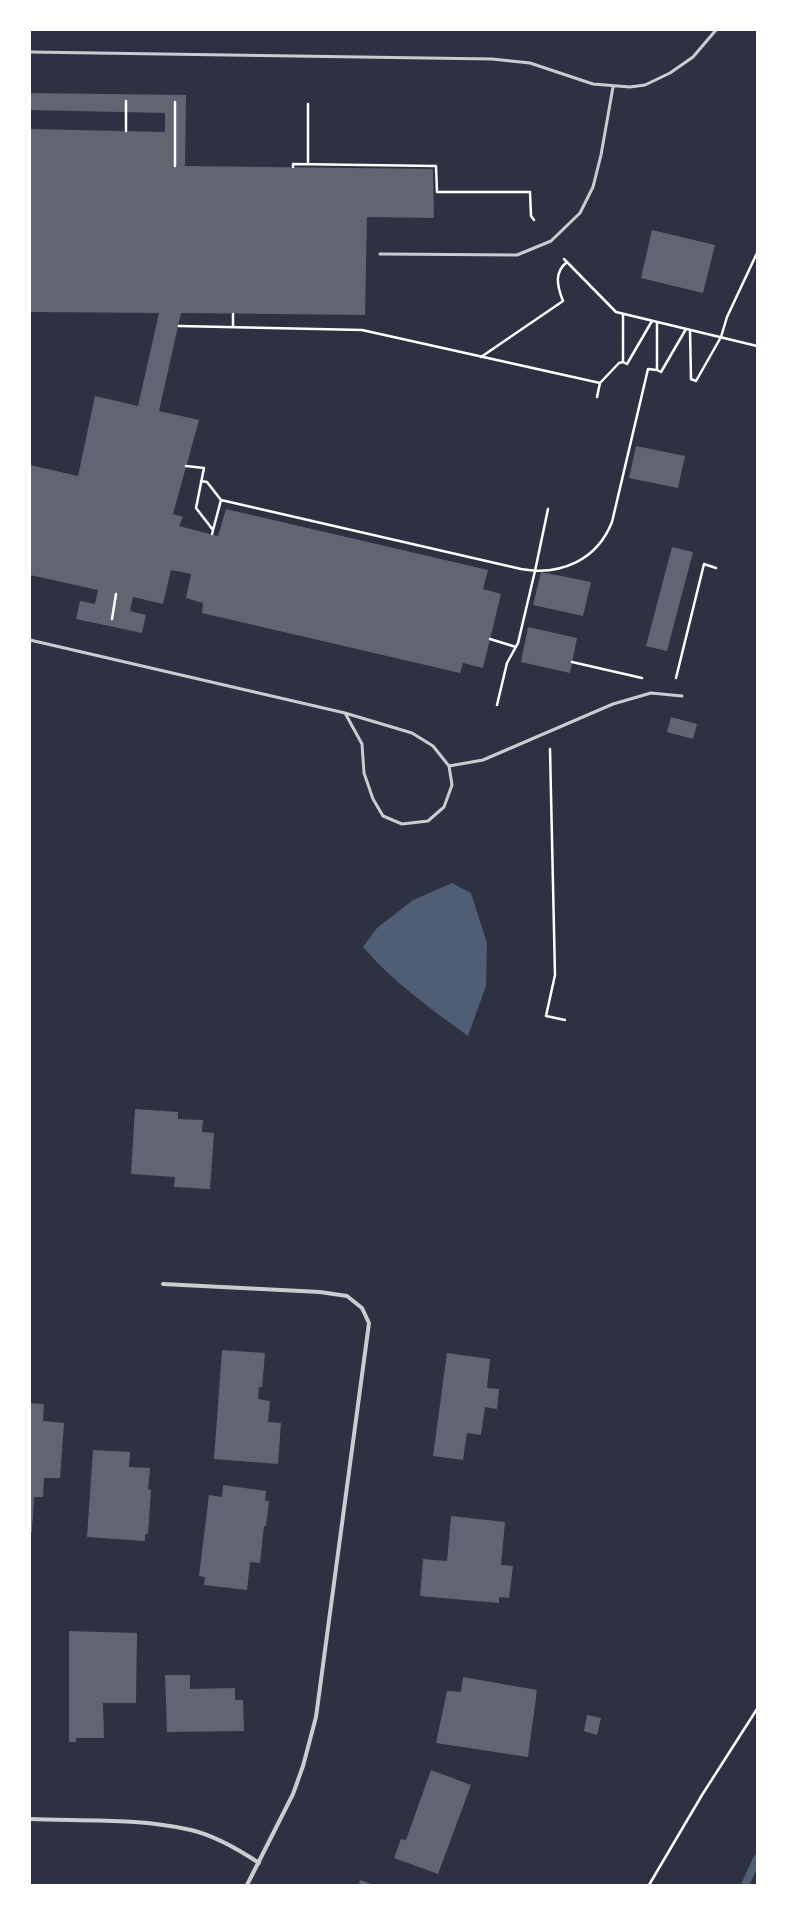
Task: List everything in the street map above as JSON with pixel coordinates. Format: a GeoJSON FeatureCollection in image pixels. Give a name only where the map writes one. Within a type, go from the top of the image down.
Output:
{"type":"FeatureCollection","features":[{"type":"Feature","properties":{"kind":"street"},"geometry":{"type":"LineString","coordinates":[[163,1284],[320,1292],[347,1296],[362,1308],[369,1323],[316,1717],[303,1766],[293,1794],[247,1885]]}},
{"type":"Feature","properties":{"kind":"street"},"geometry":{"type":"LineString","coordinates":[[30,1820],[139,1823],[192,1830],[233,1846],[259,1863]]}},
{"type":"Feature","properties":{"kind":"lane"},"geometry":{"type":"LineString","coordinates":[[30,52],[492,59],[530,63],[593,84],[613,87],[645,85],[670,73],[693,57],[716,30]]}},
{"type":"Feature","properties":{"kind":"lane"},"geometry":{"type":"LineString","coordinates":[[380,254],[517,255],[551,241],[580,213],[593,186],[601,154],[613,87]]}},
{"type":"Feature","properties":{"kind":"lane"},"geometry":{"type":"LineString","coordinates":[[30,640],[345,713],[412,733],[434,746],[449,766],[452,785],[444,807],[428,821],[402,824],[384,816],[372,799],[364,773],[362,744],[345,713]]}},
{"type":"Feature","properties":{"kind":"lane"},"geometry":{"type":"LineString","coordinates":[[449,766],[483,760],[613,704],[635,697],[651,693],[682,696]]}},
{"type":"Feature","properties":{"kind":"path"},"geometry":{"type":"LineString","coordinates":[[126,101],[126,131]]}},
{"type":"Feature","properties":{"kind":"path"},"geometry":{"type":"LineString","coordinates":[[175,166],[176,102]]}},
{"type":"Feature","properties":{"kind":"path"},"geometry":{"type":"LineString","coordinates":[[308,104],[308,164]]}},
{"type":"Feature","properties":{"kind":"path"},"geometry":{"type":"LineString","coordinates":[[293,167],[293,164],[327,166],[436,166],[437,192],[530,192],[531,216],[534,220]]}},
{"type":"Feature","properties":{"kind":"path"},"geometry":{"type":"LineString","coordinates":[[690,330],[691,379],[696,381],[721,337],[727,317],[757,253]]}},
{"type":"Feature","properties":{"kind":"path"},"geometry":{"type":"LineString","coordinates":[[481,357],[563,300],[558,281],[561,266],[566,260],[616,312],[652,322],[757,346]]}},
{"type":"Feature","properties":{"kind":"path"},"geometry":{"type":"LineString","coordinates":[[233,314],[233,327]]}},
{"type":"Feature","properties":{"kind":"path"},"geometry":{"type":"LineString","coordinates":[[623,314],[623,362]]}},
{"type":"Feature","properties":{"kind":"path"},"geometry":{"type":"LineString","coordinates":[[597,398],[600,383],[619,363],[623,362],[627,364],[652,322]]}},
{"type":"Feature","properties":{"kind":"path"},"geometry":{"type":"LineString","coordinates":[[657,322],[657,370]]}},
{"type":"Feature","properties":{"kind":"path"},"geometry":{"type":"LineString","coordinates":[[179,326],[362,330],[600,383]]}},
{"type":"Feature","properties":{"kind":"path"},"geometry":{"type":"LineString","coordinates":[[201,481],[207,482],[221,500],[513,567],[535,571],[555,569],[579,561],[599,546],[607,536],[612,522],[648,369],[661,372],[686,329]]}},
{"type":"Feature","properties":{"kind":"path"},"geometry":{"type":"LineString","coordinates":[[186,466],[204,468],[196,508],[213,530]]}},
{"type":"Feature","properties":{"kind":"path"},"geometry":{"type":"LineString","coordinates":[[212,534],[221,500]]}},
{"type":"Feature","properties":{"kind":"path"},"geometry":{"type":"LineString","coordinates":[[497,705],[507,663],[516,647],[535,571],[548,509]]}},
{"type":"Feature","properties":{"kind":"path"},"geometry":{"type":"LineString","coordinates":[[674,686],[704,564],[716,568]]}},
{"type":"Feature","properties":{"kind":"path"},"geometry":{"type":"LineString","coordinates":[[112,619],[116,594]]}},
{"type":"Feature","properties":{"kind":"path"},"geometry":{"type":"LineString","coordinates":[[490,639],[516,647]]}},
{"type":"Feature","properties":{"kind":"path"},"geometry":{"type":"LineString","coordinates":[[572,662],[644,679]]}},
{"type":"Feature","properties":{"kind":"path"},"geometry":{"type":"LineString","coordinates":[[550,749],[556,975],[546,1016],[565,1020]]}},
{"type":"Feature","properties":{"kind":"path"},"geometry":{"type":"LineString","coordinates":[[649,1885],[702,1795],[757,1709]]}},
{"type":"Feature","properties":{"kind":"water"},"geometry":{"type":"Polygon","coordinates":[[[452,883],[471,893],[487,943],[486,986],[468,1036],[426,1005],[387,972],[363,947],[377,928],[413,900],[452,883]]]}},
{"type":"Feature","properties":{"kind":"building"},"geometry":{"type":"Polygon","coordinates":[[[30,93],[186,95],[185,166],[433,169],[434,218],[367,217],[365,315],[181,313],[159,411],[199,420],[173,514],[183,517],[179,526],[218,536],[226,509],[488,570],[483,589],[501,594],[483,668],[463,663],[460,673],[202,613],[203,603],[186,598],[191,574],[171,570],[163,604],[133,597],[130,611],[146,615],[142,633],[76,619],[80,601],[95,604],[98,590],[30,575],[30,465],[78,476],[95,396],[138,406],[159,313],[30,312],[30,129],[165,132],[165,113],[30,110],[30,93]]]}},
{"type":"Feature","properties":{"kind":"building"},"geometry":{"type":"Polygon","coordinates":[[[652,230],[715,245],[703,293],[641,278],[652,230]]]}},
{"type":"Feature","properties":{"kind":"building"},"geometry":{"type":"Polygon","coordinates":[[[636,446],[685,456],[678,488],[629,478],[636,446]]]}},
{"type":"Feature","properties":{"kind":"building"},"geometry":{"type":"Polygon","coordinates":[[[672,547],[693,552],[667,651],[646,646],[672,547]]]}},
{"type":"Feature","properties":{"kind":"building"},"geometry":{"type":"Polygon","coordinates":[[[541,572],[591,582],[583,616],[533,605],[541,572]]]}},
{"type":"Feature","properties":{"kind":"building"},"geometry":{"type":"Polygon","coordinates":[[[528,627],[577,638],[570,673],[521,662],[528,627]]]}},
{"type":"Feature","properties":{"kind":"building"},"geometry":{"type":"Polygon","coordinates":[[[671,717],[697,724],[693,739],[667,732],[671,717]]]}},
{"type":"Feature","properties":{"kind":"building"},"geometry":{"type":"Polygon","coordinates":[[[135,1109],[178,1112],[178,1119],[203,1120],[202,1132],[214,1133],[210,1189],[174,1187],[175,1177],[131,1174],[135,1109]]]}},
{"type":"Feature","properties":{"kind":"building"},"geometry":{"type":"Polygon","coordinates":[[[222,1350],[265,1353],[262,1387],[259,1387],[258,1399],[270,1401],[268,1422],[281,1423],[278,1464],[214,1459],[222,1350]]]}},
{"type":"Feature","properties":{"kind":"building"},"geometry":{"type":"Polygon","coordinates":[[[447,1353],[490,1359],[487,1388],[499,1389],[497,1409],[485,1407],[481,1435],[467,1433],[463,1460],[433,1456],[447,1353]]]}},
{"type":"Feature","properties":{"kind":"building"},"geometry":{"type":"Polygon","coordinates":[[[30,1403],[44,1404],[43,1421],[64,1423],[60,1478],[44,1478],[43,1497],[34,1497],[32,1532],[30,1532],[30,1403]]]}},
{"type":"Feature","properties":{"kind":"building"},"geometry":{"type":"Polygon","coordinates":[[[93,1450],[130,1452],[129,1467],[150,1468],[148,1489],[151,1490],[148,1534],[145,1534],[145,1541],[87,1537],[93,1450]]]}},
{"type":"Feature","properties":{"kind":"building"},"geometry":{"type":"Polygon","coordinates":[[[223,1485],[266,1491],[265,1501],[269,1501],[266,1526],[264,1526],[260,1563],[250,1562],[247,1590],[204,1585],[205,1577],[199,1576],[209,1495],[222,1497],[223,1485]]]}},
{"type":"Feature","properties":{"kind":"building"},"geometry":{"type":"Polygon","coordinates":[[[451,1516],[505,1522],[501,1565],[513,1566],[509,1598],[499,1597],[499,1603],[420,1596],[423,1559],[447,1561],[451,1516]]]}},
{"type":"Feature","properties":{"kind":"building"},"geometry":{"type":"Polygon","coordinates":[[[69,1631],[137,1633],[136,1703],[103,1703],[104,1738],[76,1738],[76,1742],[69,1742],[69,1631]]]}},
{"type":"Feature","properties":{"kind":"building"},"geometry":{"type":"Polygon","coordinates":[[[165,1675],[190,1675],[190,1689],[235,1688],[235,1700],[243,1700],[244,1731],[167,1732],[165,1675]]]}},
{"type":"Feature","properties":{"kind":"building"},"geometry":{"type":"Polygon","coordinates":[[[463,1677],[537,1690],[528,1757],[436,1743],[447,1691],[461,1692],[463,1677]]]}},
{"type":"Feature","properties":{"kind":"building"},"geometry":{"type":"Polygon","coordinates":[[[587,1715],[601,1718],[597,1735],[584,1731],[587,1715]]]}},
{"type":"Feature","properties":{"kind":"building"},"geometry":{"type":"Polygon","coordinates":[[[431,1770],[471,1785],[438,1874],[394,1858],[401,1839],[406,1840],[431,1770]]]}},
{"type":"Feature","properties":{"kind":"building"},"geometry":{"type":"Polygon","coordinates":[[[360,1880],[374,1885],[359,1885],[360,1880]]]}},
{"type":"Feature","properties":{"kind":"waterway"},"geometry":{"type":"LineString","coordinates":[[745,1885],[757,1859]]}}]}
